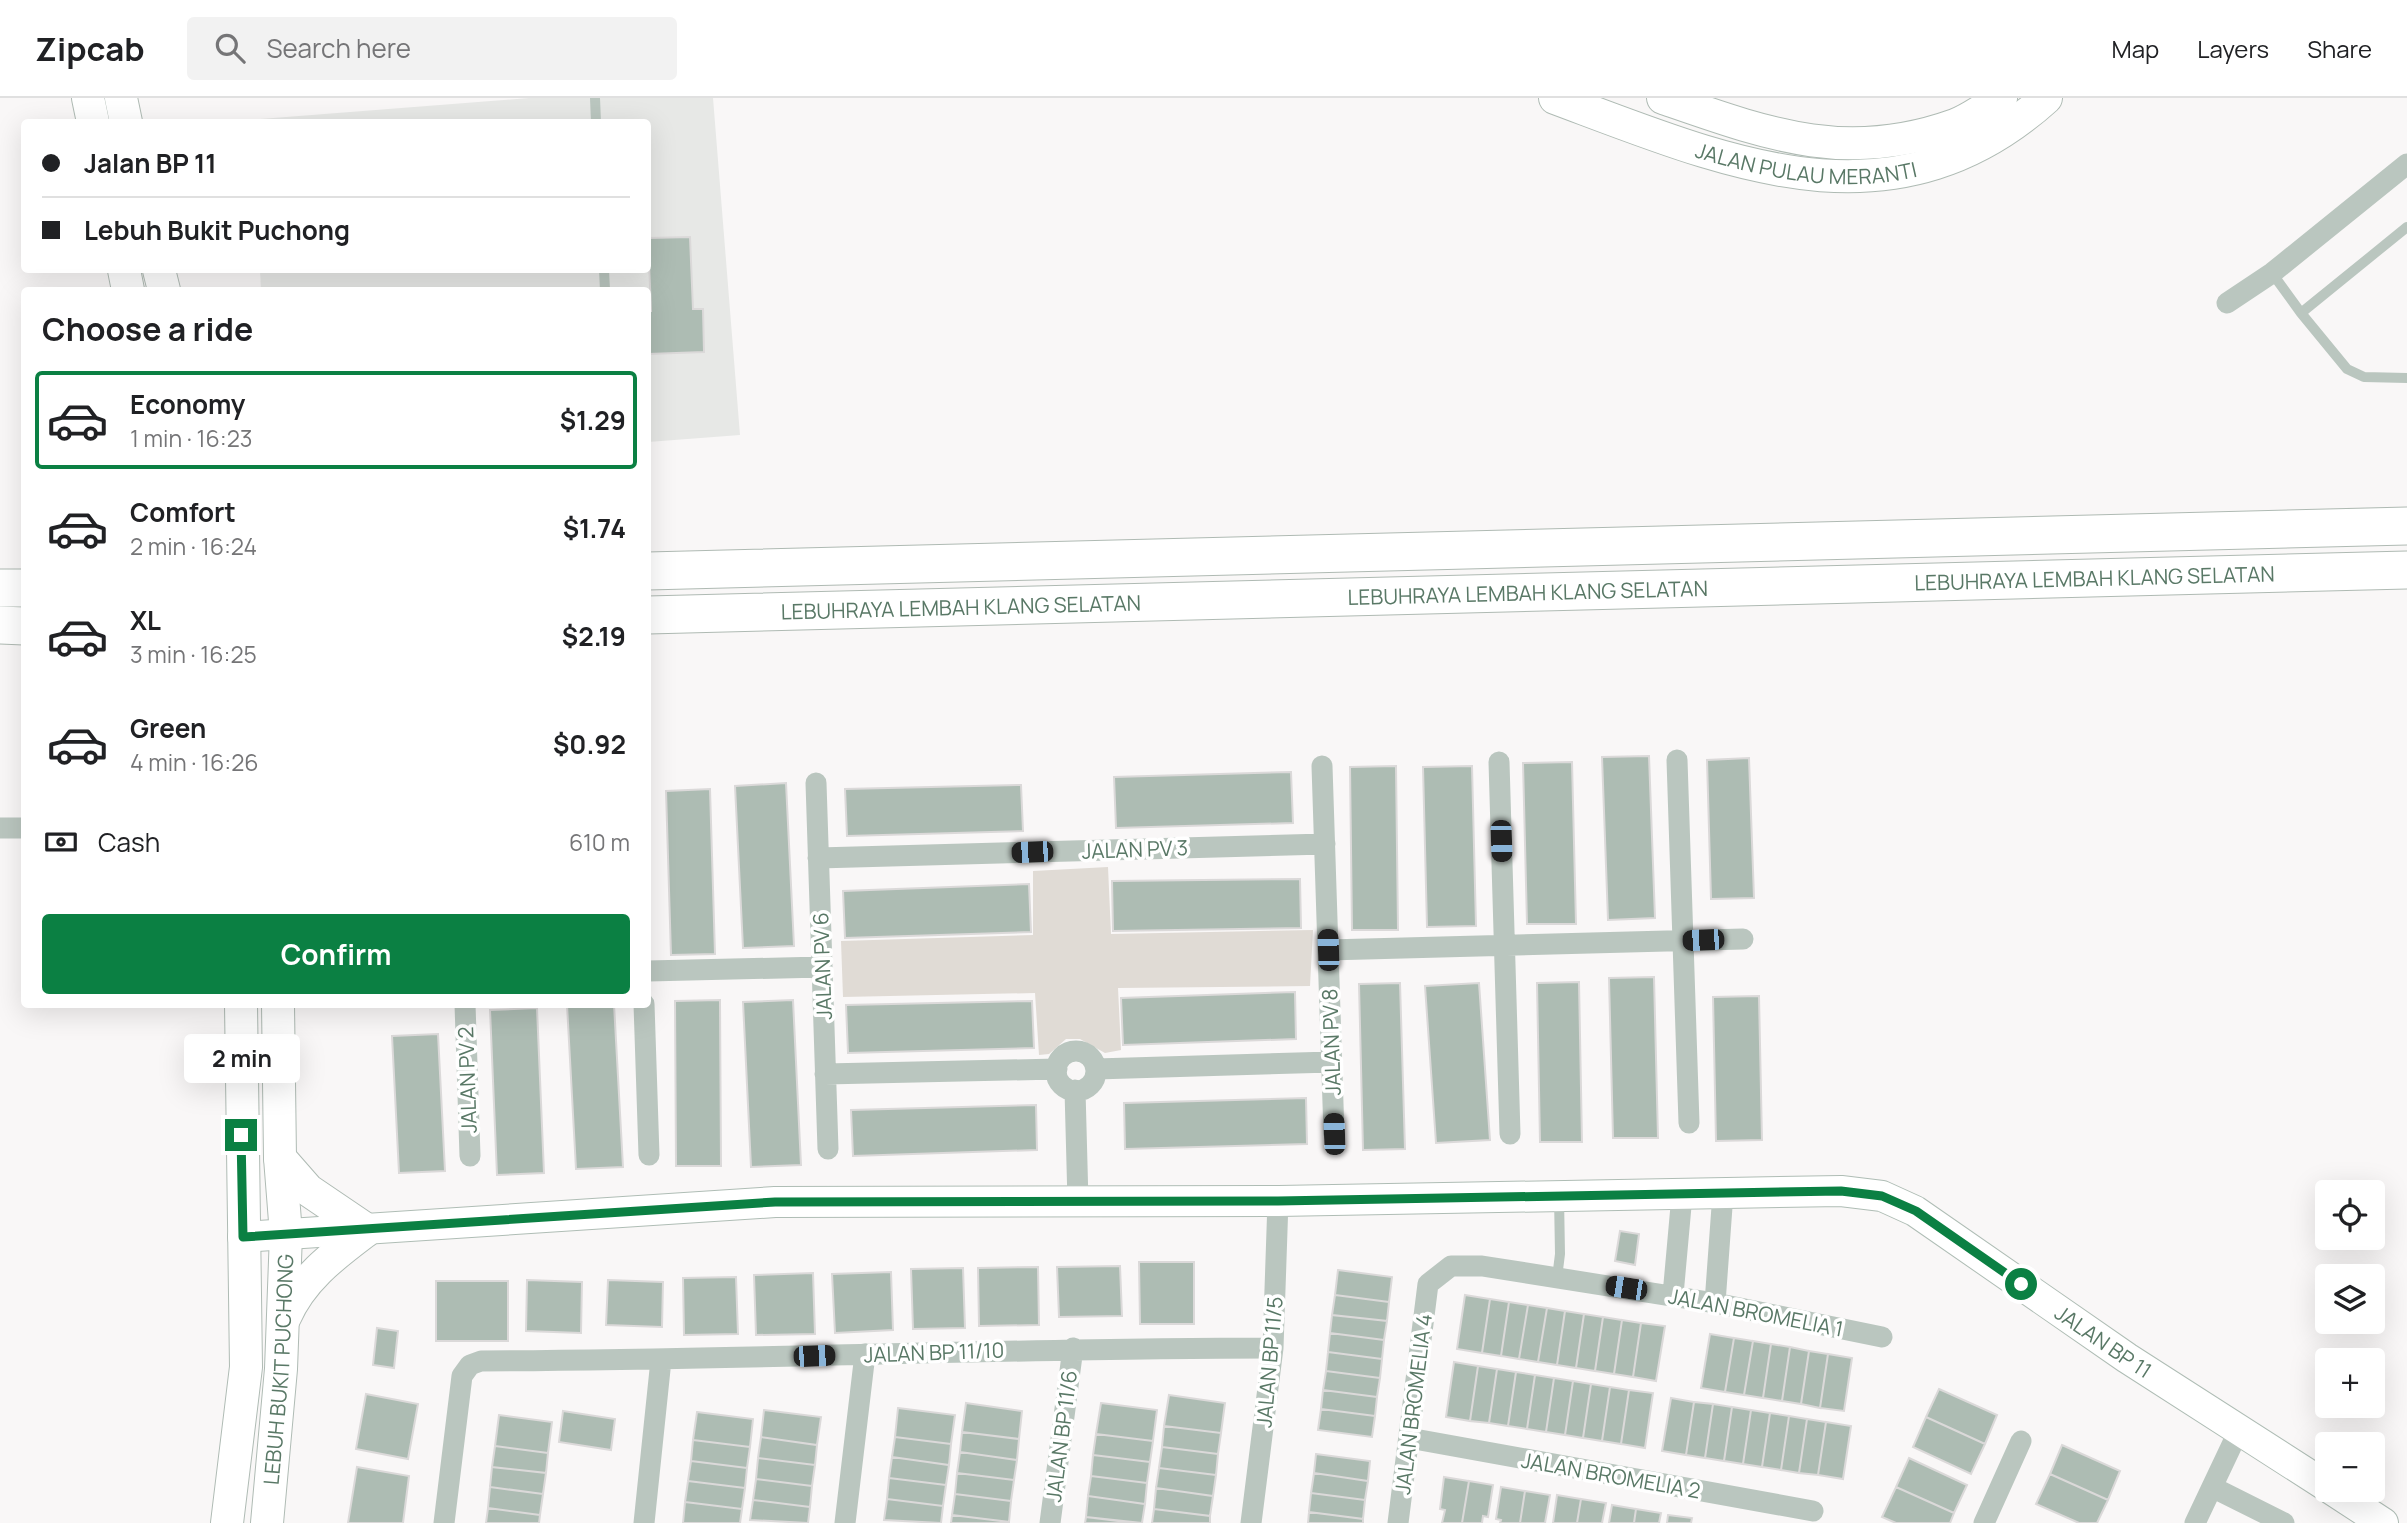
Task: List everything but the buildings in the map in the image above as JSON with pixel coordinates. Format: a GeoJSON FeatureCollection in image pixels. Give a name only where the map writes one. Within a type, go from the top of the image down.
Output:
{"type":"FeatureCollection","features":[{"type":"Feature","properties":{"kind":"highway","name":"LEBUHRAYA LEMBAH KLANG SELATAN"},"geometry":{"type":"LineString","coordinates":[[651,571],[2407,527]]}},
{"type":"Feature","properties":{"kind":"highway","name":"LEBUHRAYA LEMBAH KLANG SELATAN"},"geometry":{"type":"LineString","coordinates":[[651,615],[2407,570]]}},
{"type":"Feature","properties":{"kind":"highway"},"geometry":{"type":"LineString","coordinates":[[0,588],[21,588]]}},
{"type":"Feature","properties":{"kind":"highway"},"geometry":{"type":"LineString","coordinates":[[0,625],[21,626]]}},
{"type":"Feature","properties":{"kind":"main road"},"geometry":{"type":"LineString","coordinates":[[88,98],[92,119]]}},
{"type":"Feature","properties":{"kind":"main road"},"geometry":{"type":"LineString","coordinates":[[121,98],[126,119]]}},
{"type":"Feature","properties":{"kind":"main road"},"geometry":{"type":"LineString","coordinates":[[136,119],[137,98]]}},
{"type":"Feature","properties":{"kind":"main road","name":"JALAN PULAU MERANTI"},"geometry":{"type":"LineString","coordinates":[[1555,98],[1680,145],[1763,168],[1826,176],[1871,177],[1910,172],[1972,152],[2017,124],[2046,98]]}},
{"type":"Feature","properties":{"kind":"main road","name":"JALAN PULAU MERANTI"},"geometry":{"type":"LineString","coordinates":[[1663,98],[1769,132],[1833,145],[1901,140],[1957,124],[2001,98]]}},
{"type":"Feature","properties":{"kind":"main road","name":"LEBUH BUKIT PUCHONG"},"geometry":{"type":"LineString","coordinates":[[228,1523],[246,1367],[241,1008]]}},
{"type":"Feature","properties":{"kind":"main road","name":"LEBUH BUKIT PUCHONG"},"geometry":{"type":"LineString","coordinates":[[267,1523],[281,1369],[286,1234],[280,1158],[278,1008]]}},
{"type":"Feature","properties":{"kind":"main road"},"geometry":{"type":"LineString","coordinates":[[280,1158],[309,1190],[368,1230],[311,1276],[294,1296],[282,1323]]}},
{"type":"Feature","properties":{"kind":"street"},"geometry":{"type":"LineString","coordinates":[[2227,303],[2272,273],[2407,164]]}},
{"type":"Feature","properties":{"kind":"street"},"geometry":{"type":"LineString","coordinates":[[1677,760],[1689,1123]]}},
{"type":"Feature","properties":{"kind":"street"},"geometry":{"type":"LineString","coordinates":[[1499,762],[1510,1134]]}},
{"type":"Feature","properties":{"kind":"street","name":"JALAN PV 8"},"geometry":{"type":"LineString","coordinates":[[1322,766],[1334,1134]]}},
{"type":"Feature","properties":{"kind":"street","name":"JALAN PV 6"},"geometry":{"type":"LineString","coordinates":[[816,783],[828,1149]]}},
{"type":"Feature","properties":{"kind":"street"},"geometry":{"type":"LineString","coordinates":[[0,828],[21,828]]}},
{"type":"Feature","properties":{"kind":"street","name":"JALAN PV 3"},"geometry":{"type":"LineString","coordinates":[[818,858],[1325,844]]}},
{"type":"Feature","properties":{"kind":"street"},"geometry":{"type":"LineString","coordinates":[[1328,950],[1743,939]]}},
{"type":"Feature","properties":{"kind":"street"},"geometry":{"type":"LineString","coordinates":[[651,971],[822,967]]}},
{"type":"Feature","properties":{"kind":"street","name":"JALAN PV 2"},"geometry":{"type":"LineString","coordinates":[[465,1008],[470,1156]]}},
{"type":"Feature","properties":{"kind":"street"},"geometry":{"type":"LineString","coordinates":[[644,1008],[649,1155]]}},
{"type":"Feature","properties":{"kind":"street"},"geometry":{"type":"LineString","coordinates":[[1073,1051],[1091,1057],[1096,1069],[1091,1084],[1075,1090],[1063,1086],[1057,1069],[1062,1057],[1073,1051]]}},
{"type":"Feature","properties":{"kind":"street"},"geometry":{"type":"LineString","coordinates":[[1096,1069],[1332,1062]]}},
{"type":"Feature","properties":{"kind":"street"},"geometry":{"type":"LineString","coordinates":[[825,1074],[1057,1069]]}},
{"type":"Feature","properties":{"kind":"street"},"geometry":{"type":"LineString","coordinates":[[1075,1090],[1078,1202]]}},
{"type":"Feature","properties":{"kind":"street","name":"JALAN BP 11"},"geometry":{"type":"LineString","coordinates":[[243,1237],[775,1202],[1278,1201],[1841,1191],[1882,1196],[1916,1211],[2127,1359],[2315,1479]]}},
{"type":"Feature","properties":{"kind":"street"},"geometry":{"type":"LineString","coordinates":[[1715,1303],[1723,1193]]}},
{"type":"Feature","properties":{"kind":"street"},"geometry":{"type":"LineString","coordinates":[[1673,1295],[1682,1195]]}},
{"type":"Feature","properties":{"kind":"street","name":"JALAN BP 11/5"},"geometry":{"type":"LineString","coordinates":[[1251,1523],[1273,1348],[1278,1201]]}},
{"type":"Feature","properties":{"kind":"street","name":"JALAN BROMELIA 1"},"geometry":{"type":"LineString","coordinates":[[1428,1284],[1451,1266],[1482,1266],[1673,1295],[1882,1337]]}},
{"type":"Feature","properties":{"kind":"street","name":"JALAN BROMELIA 4"},"geometry":{"type":"LineString","coordinates":[[1398,1523],[1428,1284]]}},
{"type":"Feature","properties":{"kind":"street","name":"JALAN BP 11/10"},"geometry":{"type":"LineString","coordinates":[[444,1523],[462,1376],[470,1365],[481,1361],[661,1360],[1073,1348],[1273,1348]]}},
{"type":"Feature","properties":{"kind":"street","name":"JALAN BP 11/6"},"geometry":{"type":"LineString","coordinates":[[1050,1523],[1073,1348]]}},
{"type":"Feature","properties":{"kind":"street"},"geometry":{"type":"LineString","coordinates":[[845,1523],[865,1354]]}},
{"type":"Feature","properties":{"kind":"street"},"geometry":{"type":"LineString","coordinates":[[644,1523],[661,1360]]}},
{"type":"Feature","properties":{"kind":"street"},"geometry":{"type":"LineString","coordinates":[[2195,1523],[2239,1430]]}},
{"type":"Feature","properties":{"kind":"street","name":"JALAN BROMELIA 2"},"geometry":{"type":"LineString","coordinates":[[1409,1438],[1814,1511]]}},
{"type":"Feature","properties":{"kind":"street"},"geometry":{"type":"LineString","coordinates":[[1984,1523],[2021,1441]]}},
{"type":"Feature","properties":{"kind":"street"},"geometry":{"type":"LineString","coordinates":[[2212,1487],[2284,1523]]}},
{"type":"Feature","properties":{"kind":"street","name":"JALAN BP 11"},"geometry":{"type":"LineString","coordinates":[[2351,1502],[2383,1523]]}},
{"type":"Feature","properties":{"kind":"lane"},"geometry":{"type":"LineString","coordinates":[[595,98],[596,119]]}},
{"type":"Feature","properties":{"kind":"lane"},"geometry":{"type":"LineString","coordinates":[[2301,313],[2407,227]]}},
{"type":"Feature","properties":{"kind":"lane"},"geometry":{"type":"LineString","coordinates":[[2272,273],[2347,369],[2364,377],[2407,378]]}},
{"type":"Feature","properties":{"kind":"lane"},"geometry":{"type":"LineString","coordinates":[[1557,1278],[1560,1254],[1559,1196]]}},
{"type":"Feature","properties":{"kind":"shaded area"},"geometry":{"type":"Polygon","coordinates":[[[529,98],[713,98],[740,435],[651,442],[651,287],[261,287],[260,273],[651,273],[651,119],[260,119],[529,98]]]}},
{"type":"Feature","properties":{"kind":"shaded area"},"geometry":{"type":"Polygon","coordinates":[[[1108,867],[1111,934],[1313,930],[1310,986],[1118,988],[1121,1050],[1105,1053],[1080,1039],[1066,1039],[1049,1054],[1039,1055],[1035,993],[843,997],[841,941],[1033,935],[1033,871],[1108,867]]]}},
{"type":"Feature","properties":{"kind":"route"},"geometry":{"type":"LineString","coordinates":[[241,1135],[243,1237],[775,1202],[1278,1201],[1841,1191],[1882,1196],[1916,1211],[2021,1284]]}}]}
